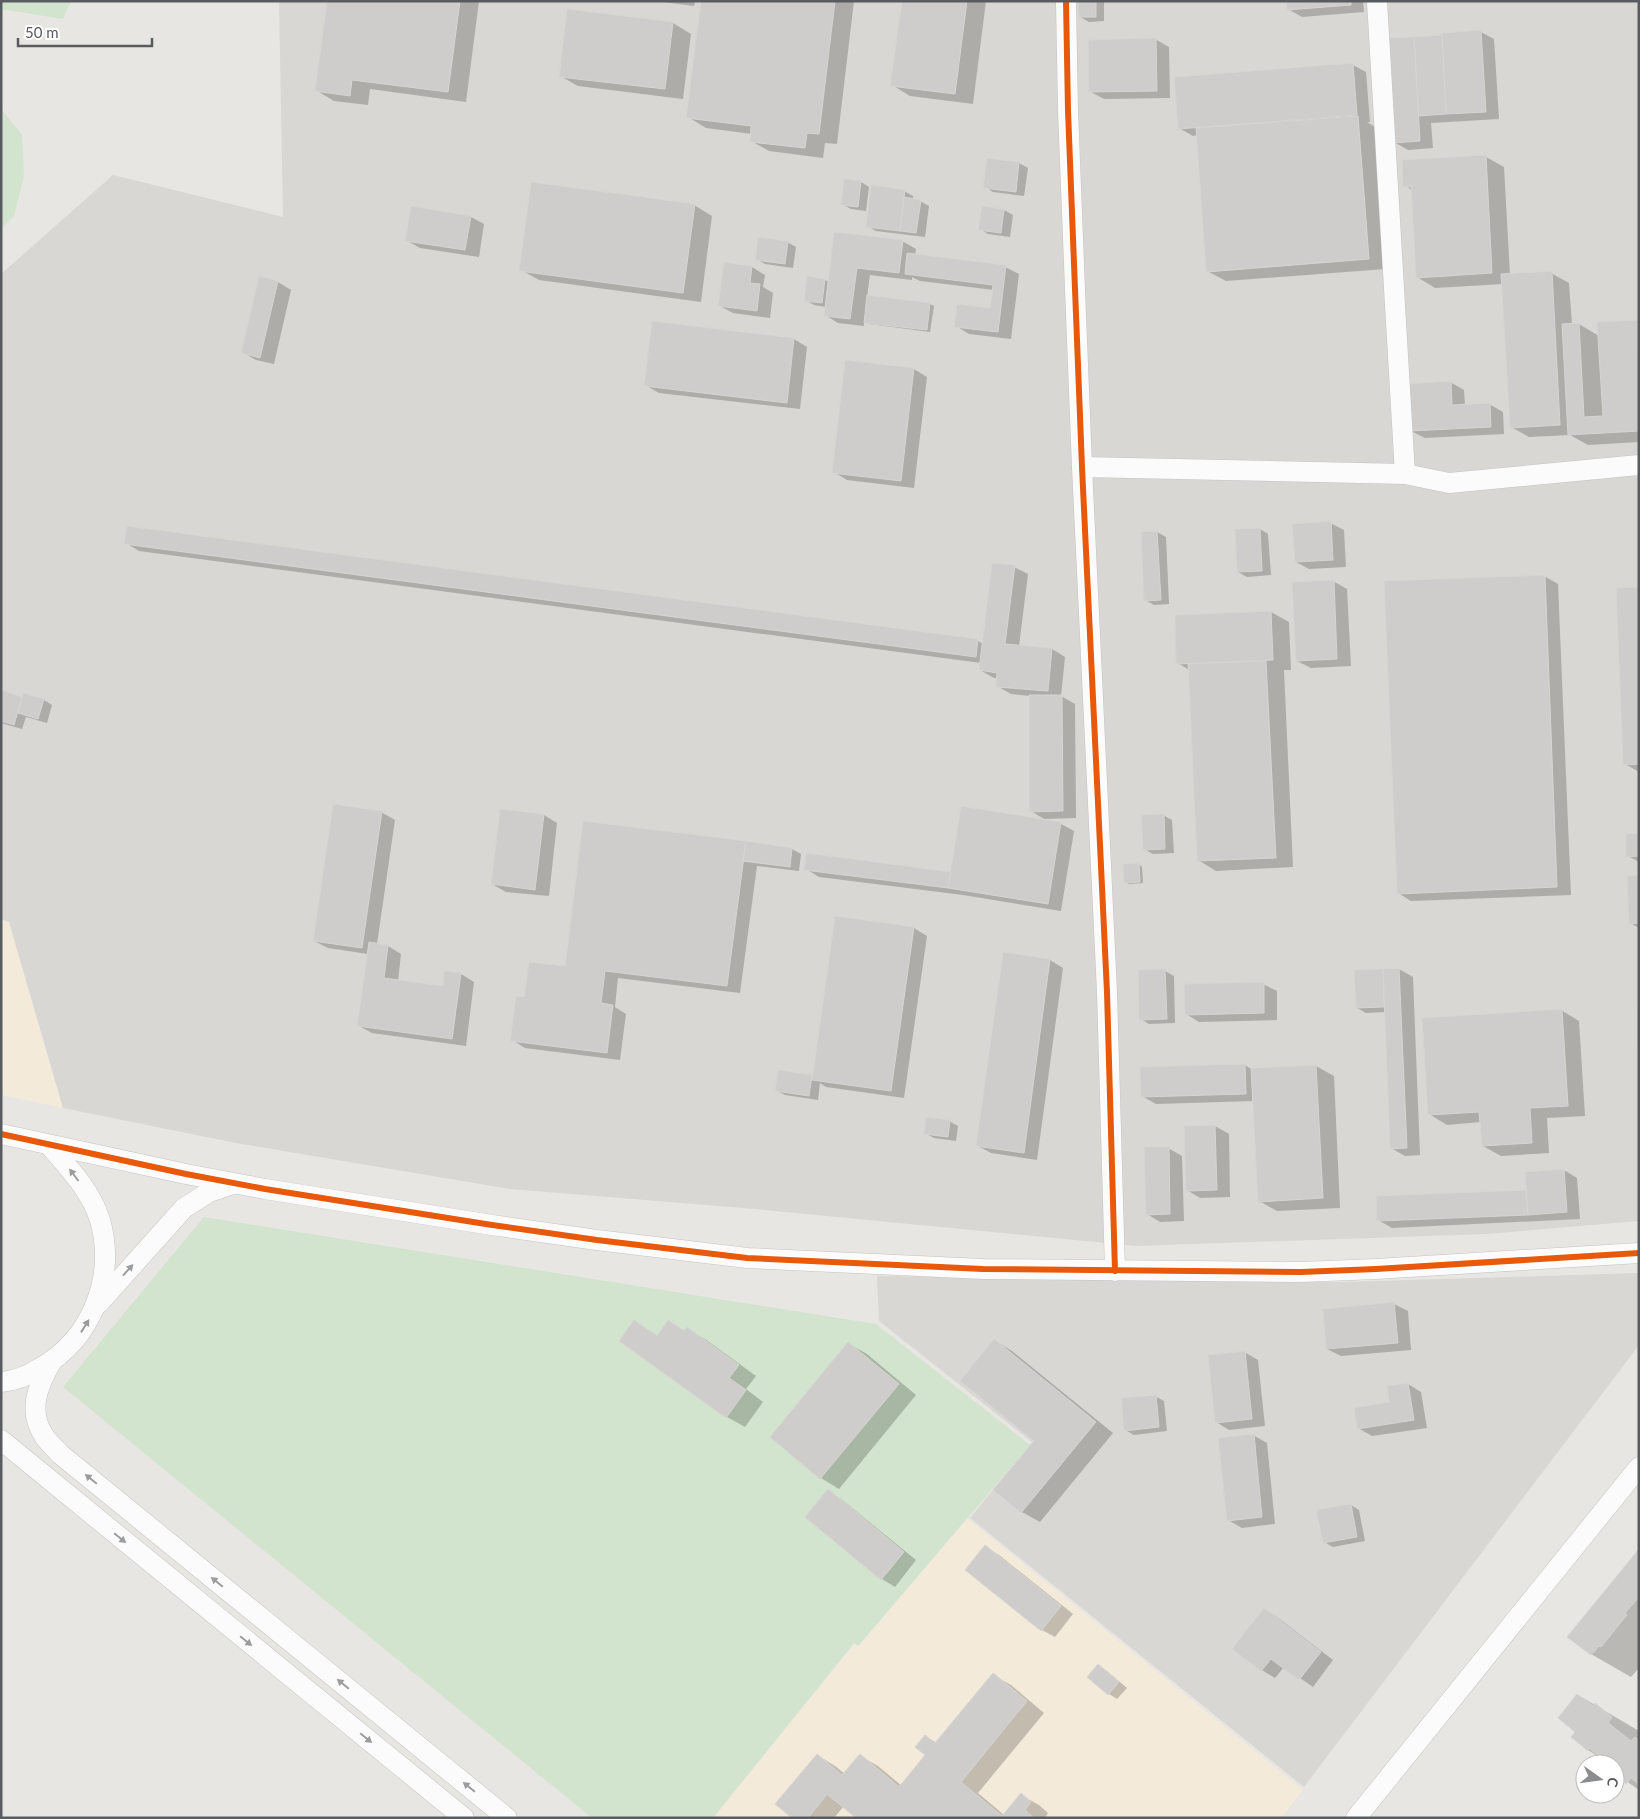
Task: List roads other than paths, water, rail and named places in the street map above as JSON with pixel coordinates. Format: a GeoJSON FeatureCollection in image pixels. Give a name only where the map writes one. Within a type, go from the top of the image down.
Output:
{"type":"FeatureCollection","features":[{"type":"Feature","properties":{"kind":"street"},"geometry":{"type":"LineString","coordinates":[[1066,1],[1068,110],[1082,467],[1107,992],[1115,1271]]}},
{"type":"Feature","properties":{"kind":"street"},"geometry":{"type":"LineString","coordinates":[[1376,1],[1405,474]]}},
{"type":"Feature","properties":{"kind":"street"},"geometry":{"type":"LineString","coordinates":[[1082,467],[1405,474],[1449,483],[1639,465]]}},
{"type":"Feature","properties":{"kind":"street"},"geometry":{"type":"LineString","coordinates":[[1,1134],[235,1183],[460,1221],[747,1258],[983,1269],[1301,1272],[1639,1253]]}},
{"type":"Feature","properties":{"kind":"street"},"geometry":{"type":"LineString","coordinates":[[1,1382],[30,1374],[52,1361],[75,1340],[85,1327],[96,1306],[104,1278],[105,1249],[100,1220],[88,1193],[49,1145]]}},
{"type":"Feature","properties":{"kind":"street"},"geometry":{"type":"LineString","coordinates":[[96,1306],[184,1208],[209,1192],[235,1183]]}},
{"type":"Feature","properties":{"kind":"street"},"geometry":{"type":"LineString","coordinates":[[52,1361],[40,1382],[35,1401],[36,1418],[44,1435],[60,1454],[507,1818]]}},
{"type":"Feature","properties":{"kind":"street"},"geometry":{"type":"LineString","coordinates":[[1,1440],[464,1818]]}},
{"type":"Feature","properties":{"kind":"street"},"geometry":{"type":"LineString","coordinates":[[1356,1818],[1639,1467]]}},
{"type":"Feature","properties":{"kind":"street"},"geometry":{"type":"LineString","coordinates":[[274,1663],[291,1642]]}}]}
